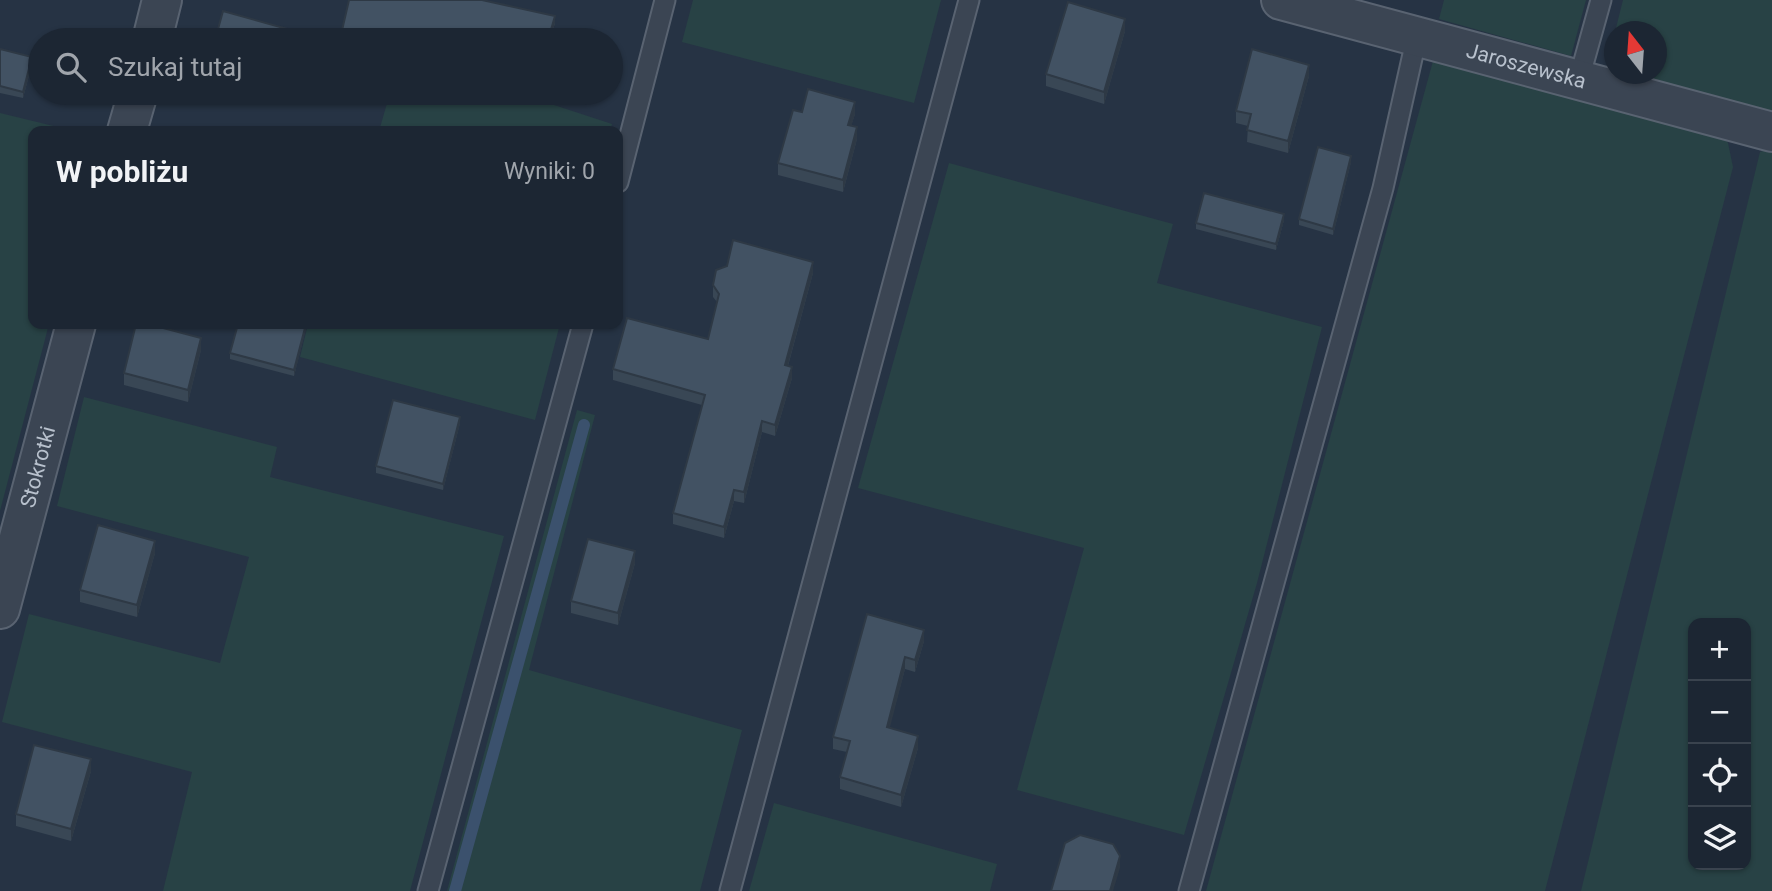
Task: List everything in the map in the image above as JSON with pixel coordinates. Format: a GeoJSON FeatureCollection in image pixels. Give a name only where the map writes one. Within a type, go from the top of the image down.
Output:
{"type":"FeatureCollection","features":[{"type":"Feature","properties":{"kind":"street"},"geometry":{"type":"LineString","coordinates":[[155,28],[162,0]]}},
{"type":"Feature","properties":{"kind":"street","name":"Jaroszewska"},"geometry":{"type":"LineString","coordinates":[[1281,0],[1772,132]]}},
{"type":"Feature","properties":{"kind":"street"},"geometry":{"type":"LineString","coordinates":[[128,126],[135,105]]}},
{"type":"Feature","properties":{"kind":"street","name":"Stokrotki"},"geometry":{"type":"LineString","coordinates":[[0,609],[75,329]]}},
{"type":"Feature","properties":{"kind":"lane"},"geometry":{"type":"LineString","coordinates":[[623,163],[665,0]]}},
{"type":"Feature","properties":{"kind":"lane"},"geometry":{"type":"LineString","coordinates":[[730,891],[969,0]]}},
{"type":"Feature","properties":{"kind":"lane"},"geometry":{"type":"LineString","coordinates":[[1579,79],[1601,0]]}},
{"type":"Feature","properties":{"kind":"lane"},"geometry":{"type":"LineString","coordinates":[[1189,891],[1383,188],[1417,36]]}},
{"type":"Feature","properties":{"kind":"lane"},"geometry":{"type":"LineString","coordinates":[[428,891],[582,329]]}},
{"type":"Feature","properties":{"kind":"green space"},"geometry":{"type":"Polygon","coordinates":[[[693,0],[941,0],[914,103],[682,42],[693,0]]]}},
{"type":"Feature","properties":{"kind":"green space"},"geometry":{"type":"Polygon","coordinates":[[[1444,0],[1586,0],[1571,56],[1439,19],[1444,0]]]}},
{"type":"Feature","properties":{"kind":"green space"},"geometry":{"type":"Polygon","coordinates":[[[1623,0],[1772,0],[1772,113],[1667,84],[1667,21],[1618,21],[1623,0]]]}},
{"type":"Feature","properties":{"kind":"green space"},"geometry":{"type":"Polygon","coordinates":[[[1436,50],[1716,127],[1728,143],[1733,167],[1545,891],[1206,891],[1436,50]]]}},
{"type":"Feature","properties":{"kind":"green space"},"geometry":{"type":"Polygon","coordinates":[[[387,105],[554,105],[612,124],[611,126],[380,126],[387,105]]]}},
{"type":"Feature","properties":{"kind":"green space"},"geometry":{"type":"Polygon","coordinates":[[[0,113],[53,126],[28,126],[28,329],[48,329],[0,511],[0,113]]]}},
{"type":"Feature","properties":{"kind":"green space"},"geometry":{"type":"Polygon","coordinates":[[[1772,148],[1772,891],[1581,891],[1760,152],[1772,148]]]}},
{"type":"Feature","properties":{"kind":"green space"},"geometry":{"type":"Polygon","coordinates":[[[949,163],[1173,224],[1157,283],[1322,327],[1257,583],[1184,835],[1017,790],[1084,548],[858,488],[949,163]]]}},
{"type":"Feature","properties":{"kind":"green space"},"geometry":{"type":"Polygon","coordinates":[[[307,329],[559,329],[535,420],[300,357],[307,329]]]}},
{"type":"Feature","properties":{"kind":"green space"},"geometry":{"type":"Polygon","coordinates":[[[84,397],[277,447],[270,477],[504,536],[410,891],[163,891],[192,772],[2,722],[29,614],[220,663],[249,557],[57,506],[84,397]]]}},
{"type":"Feature","properties":{"kind":"green space"},"geometry":{"type":"Polygon","coordinates":[[[577,410],[595,415],[529,670],[742,730],[700,891],[447,891],[577,410]]]}},
{"type":"Feature","properties":{"kind":"green space"},"geometry":{"type":"Polygon","coordinates":[[[774,803],[997,864],[990,891],[749,891],[774,803]]]}},
{"type":"Feature","properties":{"kind":"building"},"geometry":{"type":"Polygon","coordinates":[[[349,0],[482,0],[555,16],[552,28],[343,28],[349,0]]]}},
{"type":"Feature","properties":{"kind":"building"},"geometry":{"type":"Polygon","coordinates":[[[1068,2],[1125,19],[1104,92],[1046,74],[1068,2]]]}},
{"type":"Feature","properties":{"kind":"building"},"geometry":{"type":"Polygon","coordinates":[[[223,11],[284,28],[218,28],[223,11]]]}},
{"type":"Feature","properties":{"kind":"building"},"geometry":{"type":"Polygon","coordinates":[[[0,49],[28,56],[28,73],[23,92],[0,86],[0,49]]]}},
{"type":"Feature","properties":{"kind":"building"},"geometry":{"type":"Polygon","coordinates":[[[1252,49],[1309,65],[1288,141],[1247,130],[1251,114],[1236,111],[1252,49]]]}},
{"type":"Feature","properties":{"kind":"building"},"geometry":{"type":"Polygon","coordinates":[[[808,89],[855,102],[848,125],[857,127],[843,180],[778,163],[793,110],[802,112],[808,89]]]}},
{"type":"Feature","properties":{"kind":"building"},"geometry":{"type":"Polygon","coordinates":[[[1318,147],[1351,156],[1333,229],[1299,219],[1318,147]]]}},
{"type":"Feature","properties":{"kind":"building"},"geometry":{"type":"Polygon","coordinates":[[[1204,193],[1284,214],[1276,244],[1196,223],[1204,193]]]}},
{"type":"Feature","properties":{"kind":"building"},"geometry":{"type":"Polygon","coordinates":[[[733,240],[813,262],[785,365],[792,367],[775,425],[762,421],[744,492],[734,490],[724,527],[673,513],[705,395],[613,369],[627,318],[708,339],[719,294],[713,285],[716,270],[727,266],[733,240]]]}},
{"type":"Feature","properties":{"kind":"building"},"geometry":{"type":"Polygon","coordinates":[[[135,329],[167,329],[201,338],[188,390],[124,373],[135,329]]]}},
{"type":"Feature","properties":{"kind":"building"},"geometry":{"type":"Polygon","coordinates":[[[237,329],[305,329],[294,370],[230,353],[237,329]]]}},
{"type":"Feature","properties":{"kind":"building"},"geometry":{"type":"Polygon","coordinates":[[[393,400],[460,417],[443,484],[376,466],[393,400]]]}},
{"type":"Feature","properties":{"kind":"building"},"geometry":{"type":"Polygon","coordinates":[[[98,525],[155,541],[137,605],[80,590],[98,525]]]}},
{"type":"Feature","properties":{"kind":"building"},"geometry":{"type":"Polygon","coordinates":[[[588,539],[635,551],[618,613],[571,601],[588,539]]]}},
{"type":"Feature","properties":{"kind":"building"},"geometry":{"type":"Polygon","coordinates":[[[867,614],[924,630],[915,660],[905,657],[887,727],[918,736],[901,795],[840,777],[850,741],[833,737],[867,614]]]}},
{"type":"Feature","properties":{"kind":"building"},"geometry":{"type":"Polygon","coordinates":[[[34,745],[91,759],[71,829],[16,814],[34,745]]]}},
{"type":"Feature","properties":{"kind":"building"},"geometry":{"type":"Polygon","coordinates":[[[1080,835],[1113,844],[1120,856],[1110,891],[1051,891],[1065,843],[1080,835]]]}},
{"type":"Feature","properties":{"kind":"waterway"},"geometry":{"type":"LineString","coordinates":[[455,891],[584,425]]}}]}
